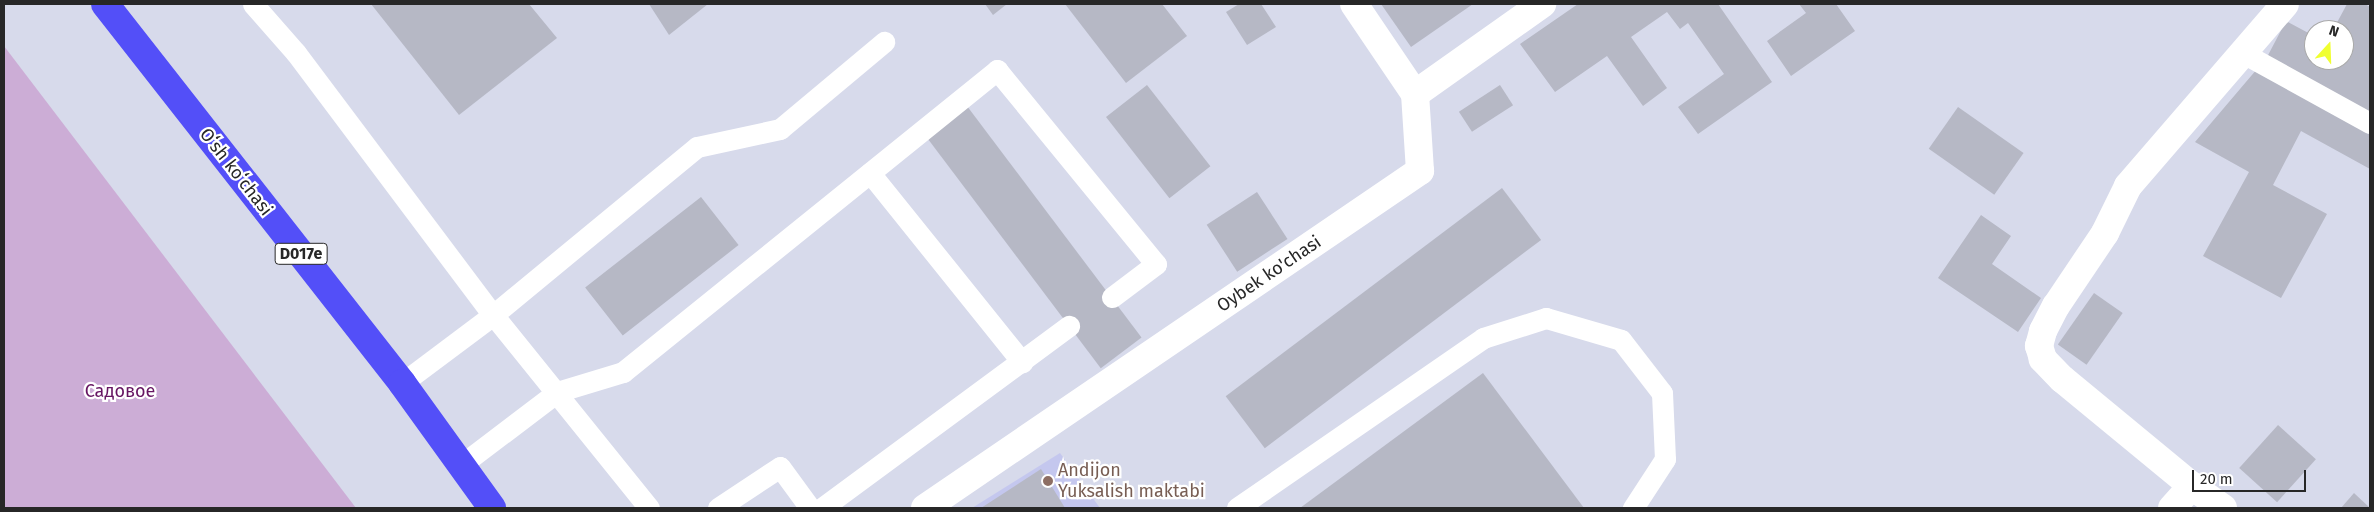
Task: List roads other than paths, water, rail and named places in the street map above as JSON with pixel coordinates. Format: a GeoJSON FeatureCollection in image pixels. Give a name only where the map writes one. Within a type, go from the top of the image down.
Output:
{"type":"FeatureCollection","features":[{"type":"Feature","properties":{"kind":"main road","name":"Oʻsh koʻchasi"},"geometry":{"type":"LineString","coordinates":[[105,4],[402,383],[492,508]]}},
{"type":"Feature","properties":{"kind":"street"},"geometry":{"type":"LineString","coordinates":[[1354,4],[1415,94],[1542,4]]}},
{"type":"Feature","properties":{"kind":"street"},"geometry":{"type":"LineString","coordinates":[[2223,508],[2192,486],[2062,379],[2042,359],[2039,346],[2043,331],[2056,306],[2105,233],[2128,186],[2285,4]]}},
{"type":"Feature","properties":{"kind":"street","name":"Oybek ko'chasi"},"geometry":{"type":"LineString","coordinates":[[926,508],[1420,170],[1415,94]]}},
{"type":"Feature","properties":{"kind":"street"},"geometry":{"type":"LineString","coordinates":[[2172,508],[2192,486]]}},
{"type":"Feature","properties":{"kind":"lane"},"geometry":{"type":"LineString","coordinates":[[253,4],[296,53],[493,315],[649,508]]}},
{"type":"Feature","properties":{"kind":"lane"},"geometry":{"type":"LineString","coordinates":[[402,383],[493,315],[696,147],[780,129],[884,42]]}},
{"type":"Feature","properties":{"kind":"lane"},"geometry":{"type":"LineString","coordinates":[[2243,53],[2370,123]]}},
{"type":"Feature","properties":{"kind":"lane"},"geometry":{"type":"LineString","coordinates":[[461,465],[557,392],[623,372],[997,70],[1156,264],[1112,298]]}},
{"type":"Feature","properties":{"kind":"lane"},"geometry":{"type":"LineString","coordinates":[[870,173],[1022,362]]}},
{"type":"Feature","properties":{"kind":"lane"},"geometry":{"type":"LineString","coordinates":[[1237,508],[1483,338],[1546,318],[1620,340],[1662,393],[1664,459],[1633,508]]}},
{"type":"Feature","properties":{"kind":"lane"},"geometry":{"type":"LineString","coordinates":[[822,508],[1069,326]]}},
{"type":"Feature","properties":{"kind":"lane"},"geometry":{"type":"LineString","coordinates":[[718,508],[780,467],[810,508]]}},
{"type":"Feature","properties":{"kind":"place","name":"Andijon Yuksalish maktabi"},"geometry":{"type":"Point","coordinates":[1048,481]}},
{"type":"Feature","properties":{"kind":"park label","name":"Садовое"},"geometry":{"type":"Point","coordinates":[120,391]}}]}
